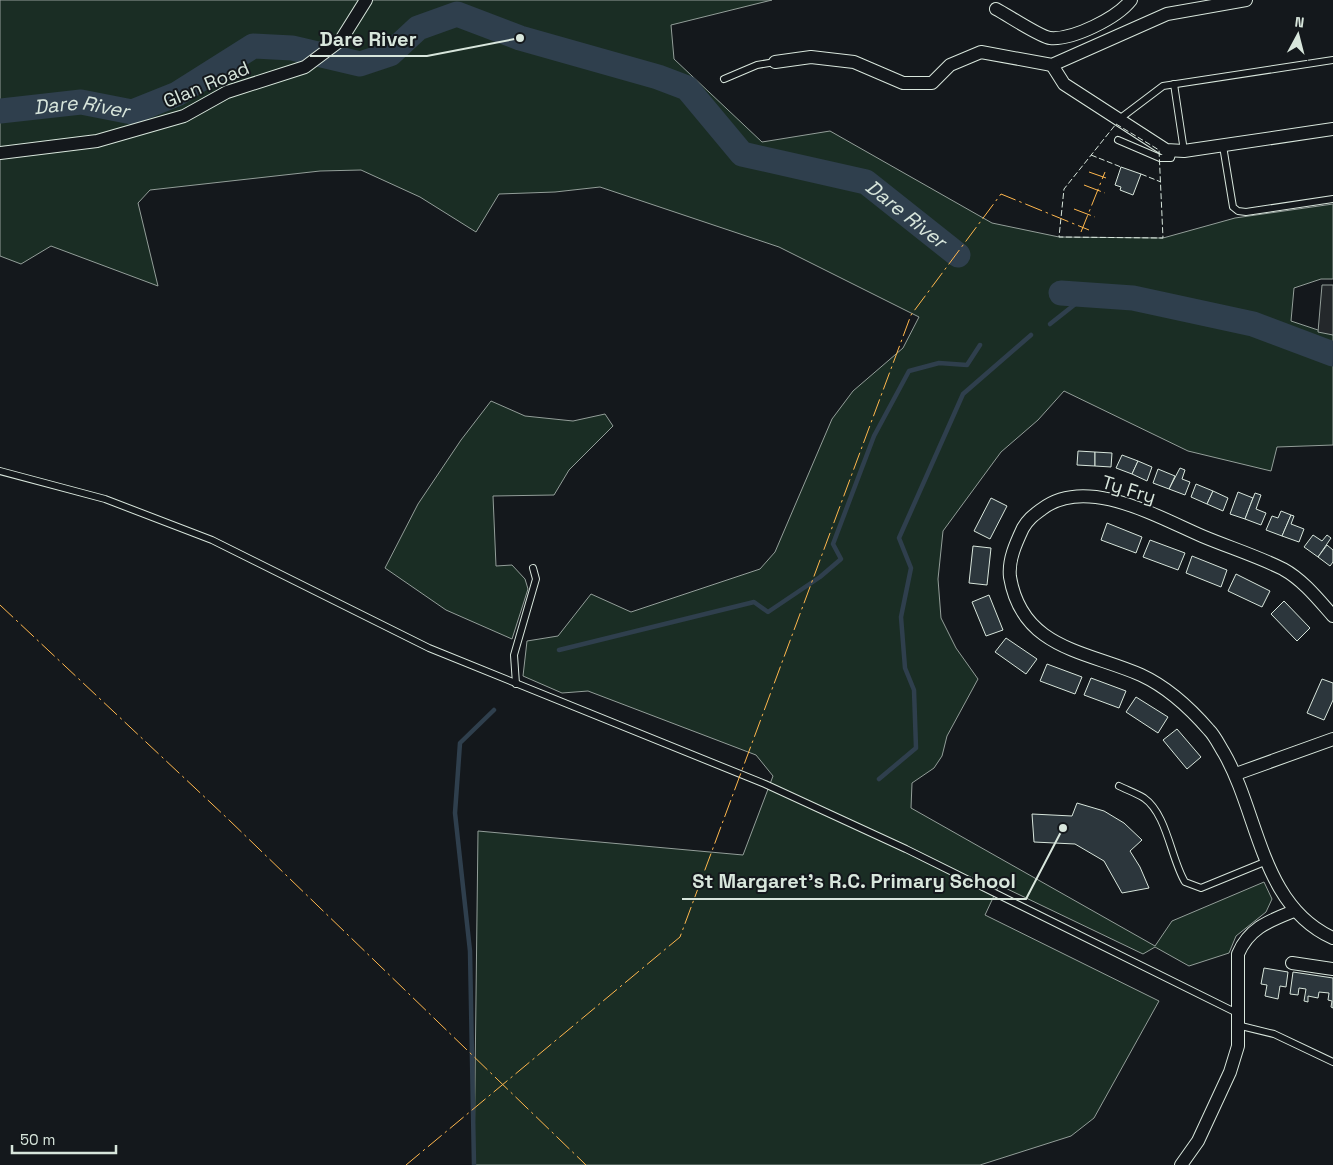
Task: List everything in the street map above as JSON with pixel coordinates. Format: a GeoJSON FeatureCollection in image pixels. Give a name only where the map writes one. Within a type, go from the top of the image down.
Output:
{"type":"FeatureCollection","features":[{"type":"Feature","properties":{"kind":"street","name":"Glan Road"},"geometry":{"type":"LineString","coordinates":[[0,152],[97,141],[184,116],[227,92],[304,67],[341,40],[366,0]]}},
{"type":"Feature","properties":{"kind":"street"},"geometry":{"type":"LineString","coordinates":[[996,9],[1049,38],[1077,34],[1122,11],[1131,0]]}},
{"type":"Feature","properties":{"kind":"street"},"geometry":{"type":"LineString","coordinates":[[775,62],[811,58],[854,62],[903,83],[932,83],[950,65],[981,52],[1045,64],[1167,14],[1246,0]]}},
{"type":"Feature","properties":{"kind":"street"},"geometry":{"type":"LineString","coordinates":[[1115,14],[1130,29]]}},
{"type":"Feature","properties":{"kind":"street"},"geometry":{"type":"LineString","coordinates":[[1045,64],[1064,84],[1166,150],[1179,151],[1224,146],[1333,129]]}},
{"type":"Feature","properties":{"kind":"street","name":"Ty Fry"},"geometry":{"type":"LineString","coordinates":[[1333,616],[1309,589],[1284,570],[1135,508],[1102,497],[1075,496],[1051,502],[1028,520],[1014,547],[1010,574],[1016,602],[1032,625],[1052,642],[1142,676],[1176,697],[1211,731],[1236,774],[1276,884],[1294,911],[1317,931],[1333,938]]}},
{"type":"Feature","properties":{"kind":"street"},"geometry":{"type":"LineString","coordinates":[[1236,774],[1333,739]]}},
{"type":"Feature","properties":{"kind":"street"},"geometry":{"type":"LineString","coordinates":[[1181,1165],[1198,1141],[1230,1072],[1238,1046],[1238,954],[1244,940],[1260,925],[1294,911]]}},
{"type":"Feature","properties":{"kind":"street"},"geometry":{"type":"LineString","coordinates":[[1292,963],[1333,969]]}},
{"type":"Feature","properties":{"kind":"lane"},"geometry":{"type":"LineString","coordinates":[[1118,120],[1163,86],[1333,60]]}},
{"type":"Feature","properties":{"kind":"lane"},"geometry":{"type":"LineString","coordinates":[[724,79],[757,65],[775,62]]}},
{"type":"Feature","properties":{"kind":"lane"},"geometry":{"type":"LineString","coordinates":[[1118,140],[1160,158],[1171,158],[1179,151],[1174,84]]}},
{"type":"Feature","properties":{"kind":"lane"},"geometry":{"type":"LineString","coordinates":[[1224,146],[1233,207],[1238,211],[1246,212],[1333,199]]}},
{"type":"Feature","properties":{"kind":"lane"},"geometry":{"type":"LineString","coordinates":[[0,471],[105,499],[212,540],[429,648],[786,794],[906,849],[1237,1019],[1333,1062]]}},
{"type":"Feature","properties":{"kind":"lane"},"geometry":{"type":"LineString","coordinates":[[516,684],[514,655],[536,579],[533,568]]}},
{"type":"Feature","properties":{"kind":"lane"},"geometry":{"type":"LineString","coordinates":[[1119,786],[1145,799],[1158,815],[1178,869],[1185,882],[1201,888],[1267,861]]}},
{"type":"Feature","properties":{"kind":"green space"},"geometry":{"type":"Polygon","coordinates":[[[0,0],[772,0],[671,25],[674,59],[762,142],[830,131],[992,223],[1059,237],[1163,238],[1235,218],[1333,204],[1333,279],[1321,279],[1294,288],[1291,321],[1333,335],[1333,445],[1277,447],[1271,471],[1188,451],[1064,391],[1038,420],[1001,452],[943,531],[938,579],[941,618],[956,648],[978,679],[947,736],[942,756],[934,768],[912,783],[911,808],[1155,946],[1172,921],[1264,882],[1272,899],[1266,912],[1236,936],[1229,953],[1189,966],[1155,947],[1143,954],[999,885],[985,915],[1159,1001],[1094,1118],[1071,1136],[980,1165],[474,1165],[478,831],[743,855],[773,776],[756,755],[588,691],[562,693],[523,676],[527,641],[558,636],[591,594],[631,612],[760,569],[775,552],[832,419],[853,391],[903,348],[919,317],[779,247],[600,187],[555,192],[499,194],[476,232],[420,197],[361,170],[320,171],[150,190],[138,203],[158,286],[51,246],[21,264],[0,256],[0,0]]]}},
{"type":"Feature","properties":{"kind":"green space"},"geometry":{"type":"Polygon","coordinates":[[[491,401],[525,416],[573,421],[605,414],[613,426],[569,470],[554,495],[493,496],[496,566],[512,565],[525,579],[528,589],[512,639],[446,610],[385,568],[418,504],[461,440],[491,401]]]}},
{"type":"Feature","properties":{"kind":"shaded area"},"geometry":{"type":"Polygon","coordinates":[[[1322,285],[1333,285],[1333,335],[1318,332],[1322,285]]]}},
{"type":"Feature","properties":{"kind":"building"},"geometry":{"type":"Polygon","coordinates":[[[1121,167],[1141,174],[1133,195],[1120,190],[1121,187],[1115,185],[1121,167]]]}},
{"type":"Feature","properties":{"kind":"building"},"geometry":{"type":"Polygon","coordinates":[[[1078,451],[1095,452],[1095,466],[1077,465],[1078,451]]]}},
{"type":"Feature","properties":{"kind":"building"},"geometry":{"type":"Polygon","coordinates":[[[1095,452],[1112,453],[1111,467],[1095,466],[1095,452]]]}},
{"type":"Feature","properties":{"kind":"building"},"geometry":{"type":"Polygon","coordinates":[[[1122,455],[1138,461],[1132,474],[1116,468],[1122,455]]]}},
{"type":"Feature","properties":{"kind":"building"},"geometry":{"type":"Polygon","coordinates":[[[1138,461],[1152,467],[1147,481],[1132,474],[1138,461]]]}},
{"type":"Feature","properties":{"kind":"building"},"geometry":{"type":"Polygon","coordinates":[[[1180,468],[1185,470],[1182,479],[1190,482],[1185,495],[1169,489],[1180,468]]]}},
{"type":"Feature","properties":{"kind":"building"},"geometry":{"type":"Polygon","coordinates":[[[1158,469],[1175,476],[1169,489],[1153,483],[1158,469]]]}},
{"type":"Feature","properties":{"kind":"building"},"geometry":{"type":"Polygon","coordinates":[[[1196,484],[1213,491],[1207,504],[1191,497],[1196,484]]]}},
{"type":"Feature","properties":{"kind":"building"},"geometry":{"type":"Polygon","coordinates":[[[1213,491],[1228,498],[1223,511],[1207,504],[1213,491]]]}},
{"type":"Feature","properties":{"kind":"building"},"geometry":{"type":"Polygon","coordinates":[[[1238,492],[1253,498],[1245,519],[1230,514],[1238,492]]]}},
{"type":"Feature","properties":{"kind":"building"},"geometry":{"type":"Polygon","coordinates":[[[1255,493],[1261,495],[1256,509],[1266,513],[1261,525],[1245,519],[1255,493]]]}},
{"type":"Feature","properties":{"kind":"building"},"geometry":{"type":"Polygon","coordinates":[[[991,498],[1007,506],[990,539],[974,531],[991,498]]]}},
{"type":"Feature","properties":{"kind":"building"},"geometry":{"type":"Polygon","coordinates":[[[1281,511],[1291,515],[1282,536],[1266,530],[1272,516],[1278,518],[1281,511]]]}},
{"type":"Feature","properties":{"kind":"building"},"geometry":{"type":"Polygon","coordinates":[[[1291,515],[1294,516],[1291,524],[1304,529],[1299,542],[1282,536],[1291,515]]]}},
{"type":"Feature","properties":{"kind":"building"},"geometry":{"type":"Polygon","coordinates":[[[1107,523],[1142,537],[1136,553],[1101,540],[1107,523]]]}},
{"type":"Feature","properties":{"kind":"building"},"geometry":{"type":"Polygon","coordinates":[[[1313,535],[1322,541],[1327,535],[1331,538],[1318,557],[1304,547],[1313,535]]]}},
{"type":"Feature","properties":{"kind":"building"},"geometry":{"type":"Polygon","coordinates":[[[1150,540],[1185,553],[1178,570],[1143,557],[1150,540]]]}},
{"type":"Feature","properties":{"kind":"building"},"geometry":{"type":"Polygon","coordinates":[[[1327,545],[1333,550],[1333,562],[1330,566],[1318,557],[1327,545]]]}},
{"type":"Feature","properties":{"kind":"building"},"geometry":{"type":"Polygon","coordinates":[[[973,546],[991,548],[987,585],[969,583],[973,546]]]}},
{"type":"Feature","properties":{"kind":"building"},"geometry":{"type":"Polygon","coordinates":[[[1192,556],[1227,570],[1221,587],[1186,573],[1192,556]]]}},
{"type":"Feature","properties":{"kind":"building"},"geometry":{"type":"Polygon","coordinates":[[[1236,574],[1270,591],[1262,607],[1228,591],[1236,574]]]}},
{"type":"Feature","properties":{"kind":"building"},"geometry":{"type":"Polygon","coordinates":[[[989,595],[1003,630],[986,636],[972,602],[989,595]]]}},
{"type":"Feature","properties":{"kind":"building"},"geometry":{"type":"Polygon","coordinates":[[[1284,601],[1310,628],[1297,641],[1271,614],[1284,601]]]}},
{"type":"Feature","properties":{"kind":"building"},"geometry":{"type":"Polygon","coordinates":[[[1006,638],[1037,659],[1026,674],[995,652],[1006,638]]]}},
{"type":"Feature","properties":{"kind":"building"},"geometry":{"type":"Polygon","coordinates":[[[1047,664],[1082,677],[1075,694],[1040,681],[1047,664]]]}},
{"type":"Feature","properties":{"kind":"building"},"geometry":{"type":"Polygon","coordinates":[[[1091,678],[1126,691],[1119,708],[1084,695],[1091,678]]]}},
{"type":"Feature","properties":{"kind":"building"},"geometry":{"type":"Polygon","coordinates":[[[1322,679],[1333,683],[1333,700],[1324,720],[1307,713],[1322,679]]]}},
{"type":"Feature","properties":{"kind":"building"},"geometry":{"type":"Polygon","coordinates":[[[1136,697],[1168,717],[1158,733],[1126,712],[1136,697]]]}},
{"type":"Feature","properties":{"kind":"building"},"geometry":{"type":"Polygon","coordinates":[[[1177,729],[1201,757],[1187,769],[1163,740],[1177,729]]]}},
{"type":"Feature","properties":{"kind":"building"},"geometry":{"type":"Polygon","coordinates":[[[1077,803],[1104,811],[1124,823],[1142,840],[1130,851],[1140,867],[1149,888],[1122,893],[1104,861],[1075,844],[1034,842],[1032,814],[1072,816],[1077,803]]]}},
{"type":"Feature","properties":{"kind":"building"},"geometry":{"type":"Polygon","coordinates":[[[1264,968],[1288,972],[1286,987],[1280,986],[1278,999],[1265,996],[1267,985],[1261,984],[1264,968]]]}},
{"type":"Feature","properties":{"kind":"building"},"geometry":{"type":"Polygon","coordinates":[[[1293,972],[1333,978],[1333,1008],[1331,1007],[1332,1001],[1328,1000],[1329,993],[1319,992],[1318,998],[1308,996],[1308,1002],[1304,1001],[1306,989],[1299,988],[1298,995],[1290,994],[1293,972]]]}},
{"type":"Feature","properties":{"kind":"waterway","name":"Dare River"},"geometry":{"type":"LineString","coordinates":[[0,111],[81,102],[132,112],[177,94],[253,46],[292,48],[360,64],[390,54],[418,28],[457,14],[520,38],[658,77],[687,88],[742,154],[866,182],[958,255]]}},
{"type":"Feature","properties":{"kind":"waterway","name":"Dare River"},"geometry":{"type":"LineString","coordinates":[[1061,293],[1133,298],[1253,324],[1333,354]]}},
{"type":"Feature","properties":{"kind":"waterway"},"geometry":{"type":"LineString","coordinates":[[1050,324],[1088,294]]}},
{"type":"Feature","properties":{"kind":"waterway"},"geometry":{"type":"LineString","coordinates":[[879,779],[916,748],[914,690],[905,668],[901,617],[911,568],[899,538],[963,394],[1031,335]]}},
{"type":"Feature","properties":{"kind":"waterway"},"geometry":{"type":"LineString","coordinates":[[559,650],[754,602],[768,612],[820,577],[841,559],[833,544],[874,436],[909,371],[939,363],[967,365],[980,345]]}},
{"type":"Feature","properties":{"kind":"waterway"},"geometry":{"type":"LineString","coordinates":[[474,1165],[470,951],[455,813],[460,743],[494,710]]}},
{"type":"Feature","properties":{"kind":"fence"},"geometry":{"type":"LineString","coordinates":[[1116,124],[1159,150],[1163,238],[1059,237],[1064,189],[1116,124]]}},
{"type":"Feature","properties":{"kind":"fence"},"geometry":{"type":"LineString","coordinates":[[1091,155],[1121,167]]}},
{"type":"Feature","properties":{"kind":"fence"},"geometry":{"type":"LineString","coordinates":[[1141,174],[1161,182]]}},
{"type":"Feature","properties":{"kind":"power"},"geometry":{"type":"LineString","coordinates":[[1089,172],[1109,179]]}},
{"type":"Feature","properties":{"kind":"power"},"geometry":{"type":"LineString","coordinates":[[1081,232],[1105,172]]}},
{"type":"Feature","properties":{"kind":"power"},"geometry":{"type":"LineString","coordinates":[[1084,185],[1105,193]]}},
{"type":"Feature","properties":{"kind":"power"},"geometry":{"type":"LineString","coordinates":[[406,1165],[680,937],[911,315],[1001,194],[1089,230]]}},
{"type":"Feature","properties":{"kind":"power"},"geometry":{"type":"LineString","coordinates":[[1074,209],[1095,217]]}},
{"type":"Feature","properties":{"kind":"power"},"geometry":{"type":"LineString","coordinates":[[0,605],[228,819],[586,1165]]}},
{"type":"Feature","properties":{"kind":"place","name":"Dare River"},"geometry":{"type":"Point","coordinates":[520,38]}},
{"type":"Feature","properties":{"kind":"place","name":"St Margaret's R.C. Primary School"},"geometry":{"type":"Point","coordinates":[1063,828]}}]}
